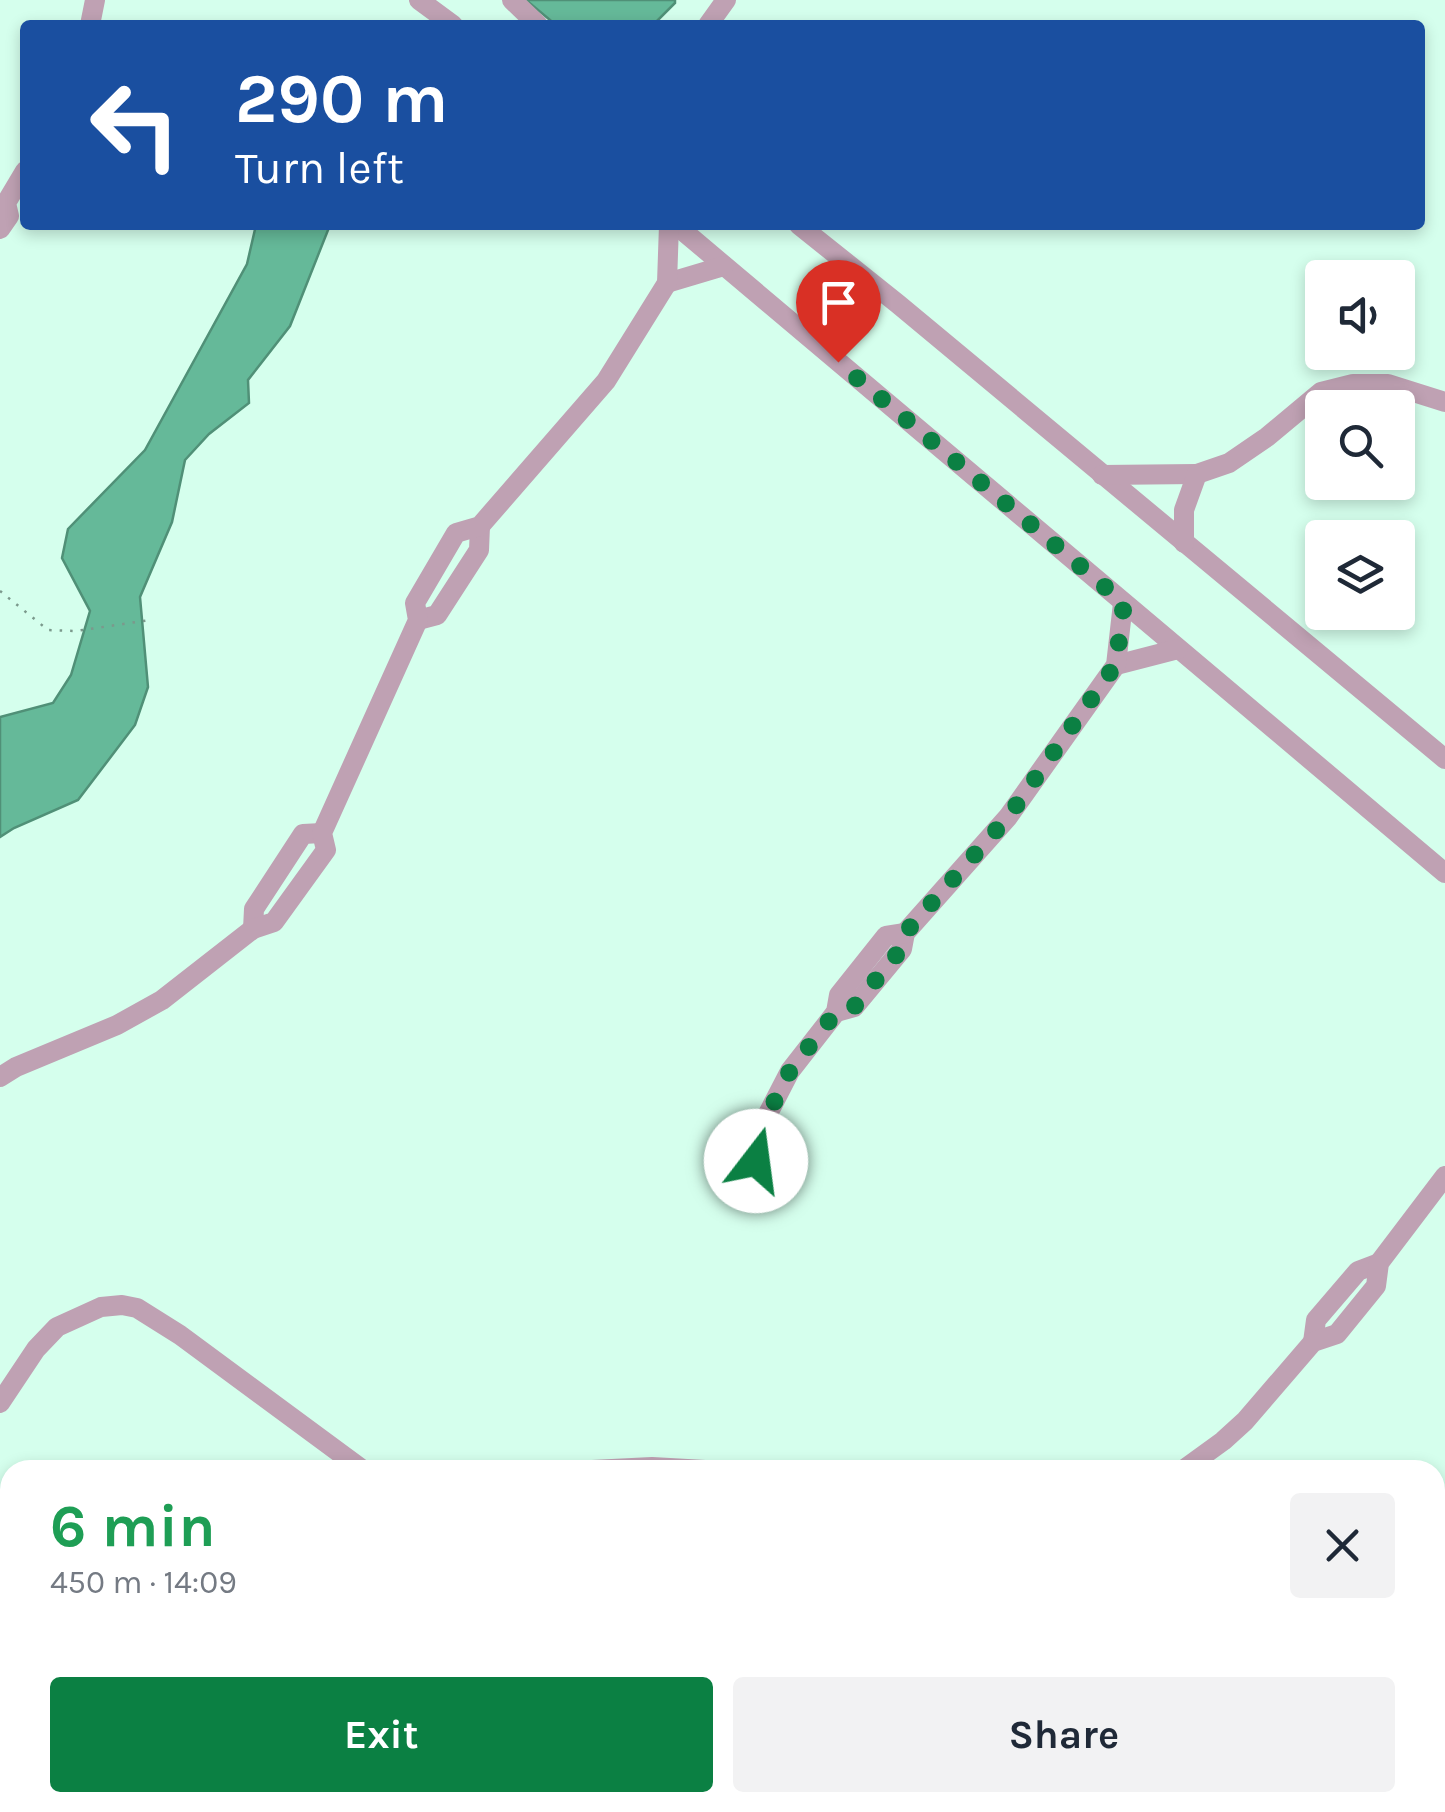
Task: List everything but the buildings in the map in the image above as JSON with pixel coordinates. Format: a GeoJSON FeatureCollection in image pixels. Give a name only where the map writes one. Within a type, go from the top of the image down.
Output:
{"type":"FeatureCollection","features":[{"type":"Feature","properties":{"kind":"street"},"geometry":{"type":"LineString","coordinates":[[419,0],[446,20]]}},
{"type":"Feature","properties":{"kind":"street"},"geometry":{"type":"LineString","coordinates":[[512,0],[533,20]]}},
{"type":"Feature","properties":{"kind":"street"},"geometry":{"type":"LineString","coordinates":[[0,229],[9,216],[3,203],[20,178]]}},
{"type":"Feature","properties":{"kind":"street"},"geometry":{"type":"LineString","coordinates":[[0,1077],[162,1000],[253,929],[274,922],[326,850],[322,833],[418,620],[416,603],[456,533],[480,526],[606,381],[667,283],[672,230]]}},
{"type":"Feature","properties":{"kind":"street"},"geometry":{"type":"LineString","coordinates":[[679,230],[1445,873]]}},
{"type":"Feature","properties":{"kind":"street"},"geometry":{"type":"LineString","coordinates":[[805,230],[1445,759]]}},
{"type":"Feature","properties":{"kind":"street"},"geometry":{"type":"LineString","coordinates":[[667,283],[724,266]]}},
{"type":"Feature","properties":{"kind":"street"},"geometry":{"type":"LineString","coordinates":[[1102,475],[1196,474],[1229,463],[1321,392],[1353,384],[1388,384],[1445,402]]}},
{"type":"Feature","properties":{"kind":"street"},"geometry":{"type":"LineString","coordinates":[[1184,542],[1184,510],[1196,474]]}},
{"type":"Feature","properties":{"kind":"street"},"geometry":{"type":"LineString","coordinates":[[753,1144],[790,1071],[836,1012],[839,995],[886,936],[905,933],[1008,817],[1116,664],[1124,603]]}},
{"type":"Feature","properties":{"kind":"street"},"geometry":{"type":"LineString","coordinates":[[1116,664],[1178,649]]}},
{"type":"Feature","properties":{"kind":"street"},"geometry":{"type":"LineString","coordinates":[[1197,1460],[1245,1420],[1314,1342],[1316,1320],[1358,1270],[1379,1263],[1445,1176]]}},
{"type":"Feature","properties":{"kind":"street"},"geometry":{"type":"LineString","coordinates":[[0,1404],[36,1348],[57,1327],[101,1307],[122,1305],[137,1308],[180,1335],[349,1460]]}},
{"type":"Feature","properties":{"kind":"path"},"geometry":{"type":"LineString","coordinates":[[0,591],[48,630],[150,620]]}},
{"type":"Feature","properties":{"kind":"shaded area"},"geometry":{"type":"Polygon","coordinates":[[[526,0],[675,0],[658,20],[550,20],[526,0]]]}},
{"type":"Feature","properties":{"kind":"shaded area"},"geometry":{"type":"Polygon","coordinates":[[[255,230],[328,230],[290,326],[248,380],[249,403],[209,434],[185,460],[172,522],[140,597],[148,687],[135,725],[78,800],[0,837],[0,717],[53,703],[71,675],[90,611],[62,558],[68,529],[145,450],[247,264],[255,230]]]}},
{"type":"Feature","properties":{"kind":"route"},"geometry":{"type":"LineString","coordinates":[[756,1161],[753,1144],[790,1071],[836,1012],[854,1007],[902,948],[905,933],[1008,817],[1116,664],[1124,603],[838,362]]}}]}
